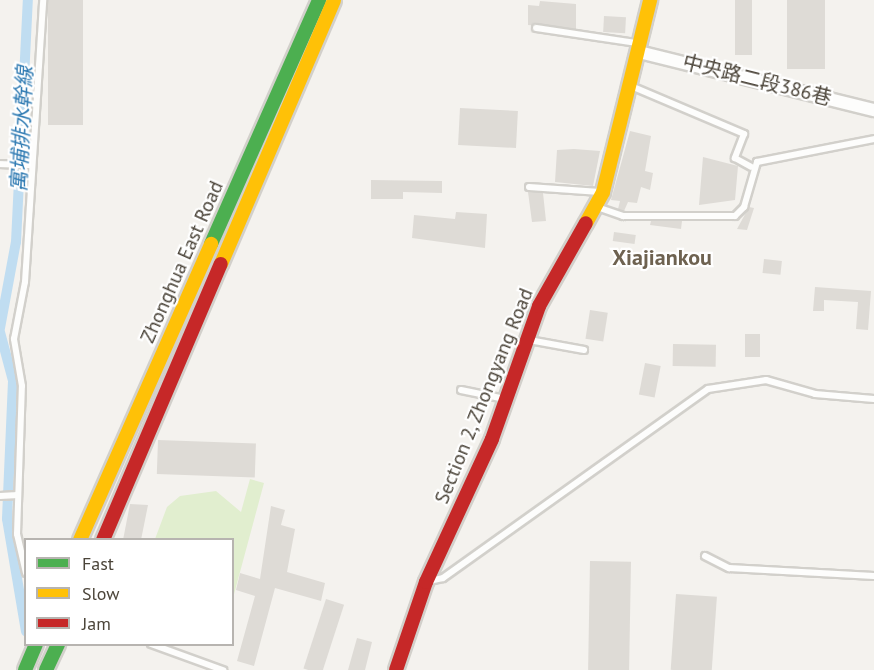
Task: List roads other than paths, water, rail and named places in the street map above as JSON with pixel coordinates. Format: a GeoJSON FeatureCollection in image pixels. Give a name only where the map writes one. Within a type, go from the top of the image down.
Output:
{"type":"FeatureCollection","features":[{"type":"Feature","properties":{"kind":"main road","name":"Zhonghua East Road"},"geometry":{"type":"LineString","coordinates":[[81,538],[319,0]]}},
{"type":"Feature","properties":{"kind":"main road","name":"Zhonghua East Road"},"geometry":{"type":"LineString","coordinates":[[104,538],[334,0]]}},
{"type":"Feature","properties":{"kind":"main road","name":"Section 2, Zhongyang Road"},"geometry":{"type":"LineString","coordinates":[[396,670],[426,582],[507,400],[539,306],[603,192],[650,0]]}},
{"type":"Feature","properties":{"kind":"main road"},"geometry":{"type":"LineString","coordinates":[[28,669],[36,646]]}},
{"type":"Feature","properties":{"kind":"main road"},"geometry":{"type":"LineString","coordinates":[[46,670],[58,646]]}},
{"type":"Feature","properties":{"kind":"street","name":"中央路二段386巷"},"geometry":{"type":"LineString","coordinates":[[640,48],[874,110]]}},
{"type":"Feature","properties":{"kind":"lane"},"geometry":{"type":"LineString","coordinates":[[24,564],[17,534],[22,386],[14,339],[25,282],[43,0]]}},
{"type":"Feature","properties":{"kind":"lane"},"geometry":{"type":"LineString","coordinates":[[536,27],[640,48]]}},
{"type":"Feature","properties":{"kind":"lane"},"geometry":{"type":"LineString","coordinates":[[630,86],[744,134],[735,158],[752,166],[874,139]]}},
{"type":"Feature","properties":{"kind":"lane"},"geometry":{"type":"LineString","coordinates":[[0,165],[32,165]]}},
{"type":"Feature","properties":{"kind":"lane"},"geometry":{"type":"LineString","coordinates":[[596,207],[623,216],[735,216],[744,207],[752,166]]}},
{"type":"Feature","properties":{"kind":"lane"},"geometry":{"type":"LineString","coordinates":[[529,187],[603,192]]}},
{"type":"Feature","properties":{"kind":"lane"},"geometry":{"type":"LineString","coordinates":[[528,339],[584,350]]}},
{"type":"Feature","properties":{"kind":"lane"},"geometry":{"type":"LineString","coordinates":[[426,582],[443,578],[708,389],[766,380],[815,394],[874,399]]}},
{"type":"Feature","properties":{"kind":"lane"},"geometry":{"type":"LineString","coordinates":[[462,390],[507,400]]}},
{"type":"Feature","properties":{"kind":"lane"},"geometry":{"type":"LineString","coordinates":[[0,496],[18,495]]}},
{"type":"Feature","properties":{"kind":"lane"},"geometry":{"type":"LineString","coordinates":[[705,556],[729,568],[874,576]]}},
{"type":"Feature","properties":{"kind":"lane"},"geometry":{"type":"LineString","coordinates":[[154,646],[223,670]]}},
{"type":"Feature","properties":{"kind":"waterway","name":"寓埔排水幹線"},"geometry":{"type":"LineString","coordinates":[[0,328],[16,242],[28,0]]}},
{"type":"Feature","properties":{"kind":"waterway","name":"寓埔排水幹線"},"geometry":{"type":"LineString","coordinates":[[0,332],[13,381],[7,519],[24,619]]}},
{"type":"Feature","properties":{"kind":"district","name":"Xiajiankou"},"geometry":{"type":"Point","coordinates":[662,258]}}]}
